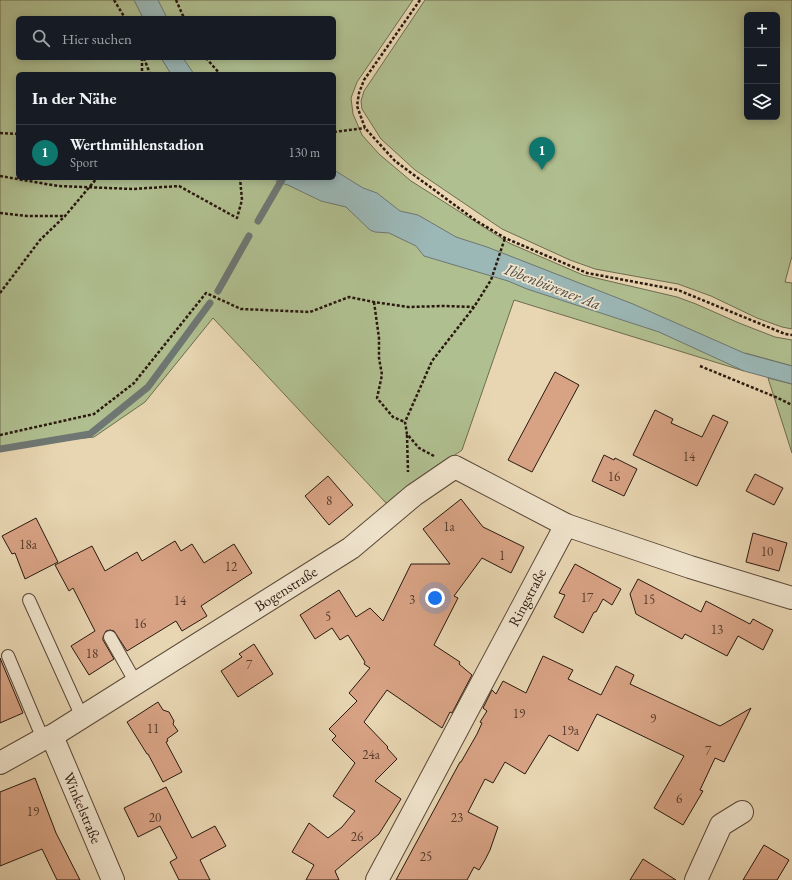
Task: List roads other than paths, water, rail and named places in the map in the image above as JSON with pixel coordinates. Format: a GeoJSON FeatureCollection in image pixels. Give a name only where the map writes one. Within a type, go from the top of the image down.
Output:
{"type":"FeatureCollection","features":[{"type":"Feature","properties":{"kind":"street","name":"Bogenstraße"},"geometry":{"type":"LineString","coordinates":[[0,763],[82,718],[351,548],[414,495],[455,467],[566,525]]}},
{"type":"Feature","properties":{"kind":"street"},"geometry":{"type":"LineString","coordinates":[[566,525],[690,567],[792,598]]}},
{"type":"Feature","properties":{"kind":"street","name":"Ringstraße"},"geometry":{"type":"LineString","coordinates":[[377,880],[566,525]]}},
{"type":"Feature","properties":{"kind":"street","name":"Winkelstraße"},"geometry":{"type":"LineString","coordinates":[[48,738],[112,880]]}},
{"type":"Feature","properties":{"kind":"street"},"geometry":{"type":"LineString","coordinates":[[696,880],[720,825],[742,812]]}},
{"type":"Feature","properties":{"kind":"lane"},"geometry":{"type":"LineString","coordinates":[[29,600],[82,718]]}},
{"type":"Feature","properties":{"kind":"lane"},"geometry":{"type":"LineString","coordinates":[[110,637],[136,684]]}},
{"type":"Feature","properties":{"kind":"lane"},"geometry":{"type":"LineString","coordinates":[[8,656],[48,738]]}},
{"type":"Feature","properties":{"kind":"water"},"geometry":{"type":"Polygon","coordinates":[[[134,0],[158,0],[166,16],[142,16],[134,0]]]}},
{"type":"Feature","properties":{"kind":"water"},"geometry":{"type":"Polygon","coordinates":[[[162,60],[184,60],[193,72],[170,72],[162,60]]]}},
{"type":"Feature","properties":{"kind":"water","name":"Ibbenbürener Aa"},"geometry":{"type":"Polygon","coordinates":[[[336,171],[363,188],[377,193],[400,211],[418,215],[456,237],[487,247],[633,304],[744,353],[792,366],[792,384],[744,371],[659,332],[527,289],[508,281],[424,256],[416,246],[389,233],[370,230],[346,207],[321,201],[288,185],[277,182],[276,180],[336,180],[336,171]]]}},
{"type":"Feature","properties":{"kind":"waterway"},"geometry":{"type":"LineString","coordinates":[[258,221],[282,180]]}},
{"type":"Feature","properties":{"kind":"waterway"},"geometry":{"type":"LineString","coordinates":[[218,291],[249,236]]}},
{"type":"Feature","properties":{"kind":"waterway"},"geometry":{"type":"LineString","coordinates":[[0,449],[90,434],[148,387],[210,303]]}},
{"type":"Feature","properties":{"kind":"place","name":"Werthmühlenstadion"},"geometry":{"type":"Point","coordinates":[542,170]}}]}
